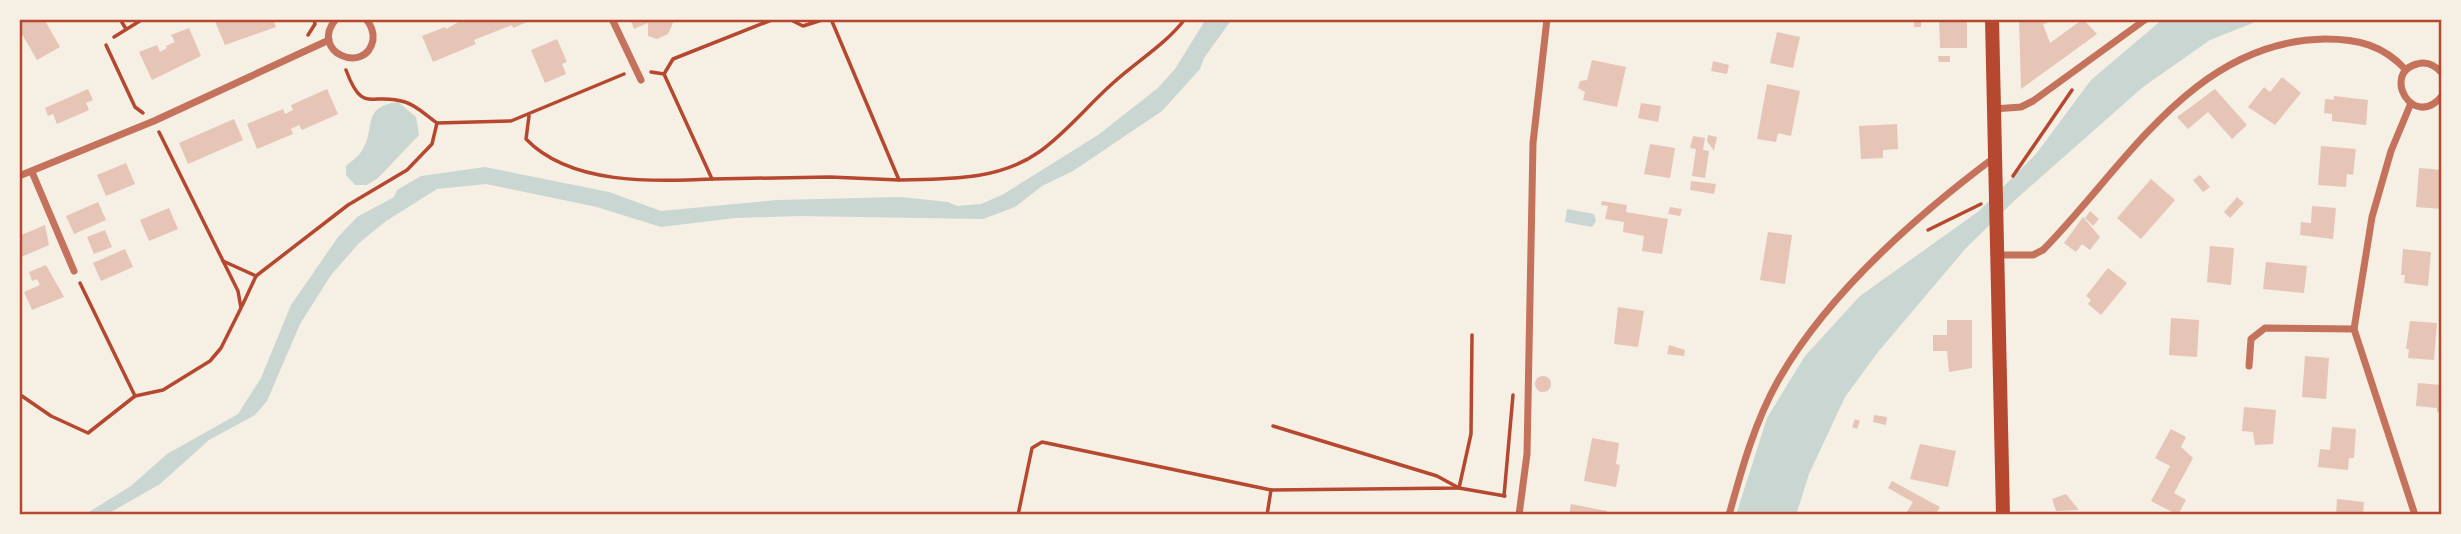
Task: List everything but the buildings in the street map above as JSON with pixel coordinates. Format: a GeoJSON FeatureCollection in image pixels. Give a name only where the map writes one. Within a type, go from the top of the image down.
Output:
{"type":"FeatureCollection","features":[{"type":"Feature","properties":{"kind":"main road"},"geometry":{"type":"LineString","coordinates":[[1992,19],[2003,515]]}},
{"type":"Feature","properties":{"kind":"street"},"geometry":{"type":"LineString","coordinates":[[336,19],[330,26],[329,40],[342,57],[357,57],[369,49],[373,35],[369,20]]}},
{"type":"Feature","properties":{"kind":"street"},"geometry":{"type":"LineString","coordinates":[[612,19],[641,80]]}},
{"type":"Feature","properties":{"kind":"street"},"geometry":{"type":"LineString","coordinates":[[1519,515],[1527,454],[1534,143],[1547,19]]}},
{"type":"Feature","properties":{"kind":"street"},"geometry":{"type":"LineString","coordinates":[[1994,109],[2027,104],[2146,19]]}},
{"type":"Feature","properties":{"kind":"street"},"geometry":{"type":"LineString","coordinates":[[1997,251],[2033,255],[2043,250],[2150,129],[2196,87],[2234,61],[2291,41],[2337,39],[2355,40],[2379,48],[2406,70]]}},
{"type":"Feature","properties":{"kind":"street"},"geometry":{"type":"LineString","coordinates":[[19,176],[153,121],[329,40]]}},
{"type":"Feature","properties":{"kind":"street"},"geometry":{"type":"LineString","coordinates":[[2440,69],[2418,63],[2406,70],[2401,84],[2405,98],[2411,103],[2424,107],[2442,98]]}},
{"type":"Feature","properties":{"kind":"street"},"geometry":{"type":"LineString","coordinates":[[2411,103],[2391,151],[2372,216],[2354,329],[2415,515]]}},
{"type":"Feature","properties":{"kind":"street"},"geometry":{"type":"LineString","coordinates":[[1729,515],[1760,421],[1779,379],[1799,349],[1856,279],[1930,205],[1995,157]]}},
{"type":"Feature","properties":{"kind":"street"},"geometry":{"type":"LineString","coordinates":[[32,172],[74,271]]}},
{"type":"Feature","properties":{"kind":"street"},"geometry":{"type":"LineString","coordinates":[[2249,366],[2251,338],[2265,328],[2354,329]]}},
{"type":"Feature","properties":{"kind":"path"},"geometry":{"type":"LineString","coordinates":[[120,19],[126,30]]}},
{"type":"Feature","properties":{"kind":"path"},"geometry":{"type":"LineString","coordinates":[[114,37],[144,19]]}},
{"type":"Feature","properties":{"kind":"path"},"geometry":{"type":"LineString","coordinates":[[664,74],[673,59],[774,19]]}},
{"type":"Feature","properties":{"kind":"path"},"geometry":{"type":"LineString","coordinates":[[789,19],[803,26],[828,19],[899,180]]}},
{"type":"Feature","properties":{"kind":"path"},"geometry":{"type":"LineString","coordinates":[[529,116],[526,139],[566,164],[608,177],[664,182],[830,177],[899,180],[966,178],[1011,167],[1039,152],[1113,82],[1172,35],[1185,19]]}},
{"type":"Feature","properties":{"kind":"path"},"geometry":{"type":"LineString","coordinates":[[106,45],[135,107],[153,121],[237,291],[241,308]]}},
{"type":"Feature","properties":{"kind":"path"},"geometry":{"type":"LineString","coordinates":[[342,57],[354,92],[369,101],[389,99],[407,102],[437,123],[511,121],[529,116],[636,69],[664,74]]}},
{"type":"Feature","properties":{"kind":"path"},"geometry":{"type":"LineString","coordinates":[[664,74],[712,179]]}},
{"type":"Feature","properties":{"kind":"path"},"geometry":{"type":"LineString","coordinates":[[19,394],[51,416],[88,433],[135,396],[163,390],[210,360],[221,348],[256,276],[348,205],[407,170],[432,144],[437,123]]}},
{"type":"Feature","properties":{"kind":"path"},"geometry":{"type":"LineString","coordinates":[[222,260],[256,276]]}},
{"type":"Feature","properties":{"kind":"path"},"geometry":{"type":"LineString","coordinates":[[74,271],[135,396]]}},
{"type":"Feature","properties":{"kind":"path"},"geometry":{"type":"LineString","coordinates":[[1459,488],[1471,434],[1472,335]]}},
{"type":"Feature","properties":{"kind":"path"},"geometry":{"type":"LineString","coordinates":[[1273,426],[1437,476],[1459,488]]}},
{"type":"Feature","properties":{"kind":"path"},"geometry":{"type":"LineString","coordinates":[[1018,515],[1032,448],[1042,442],[1271,490],[1459,488],[1521,499]]}},
{"type":"Feature","properties":{"kind":"path"},"geometry":{"type":"LineString","coordinates":[[1267,515],[1271,490]]}},
{"type":"Feature","properties":{"kind":"shaded area"},"geometry":{"type":"Polygon","coordinates":[[[1206,19],[1232,19],[1204,58],[1200,69],[1162,111],[1073,171],[1042,186],[1015,207],[983,219],[799,216],[735,218],[661,227],[597,207],[486,184],[437,189],[386,221],[359,243],[331,275],[300,324],[267,401],[255,415],[209,440],[160,484],[106,515],[84,515],[131,486],[167,454],[238,414],[261,378],[291,305],[338,237],[357,217],[394,197],[397,190],[421,176],[485,167],[609,192],[661,211],[777,200],[901,197],[948,202],[957,206],[981,204],[1002,195],[1098,135],[1158,88],[1175,69],[1206,19]]]}},
{"type":"Feature","properties":{"kind":"shaded area"},"geometry":{"type":"Polygon","coordinates":[[[2163,19],[2263,19],[2210,40],[2143,87],[2015,200],[1966,248],[1878,352],[1845,397],[1809,474],[1796,515],[1736,515],[1767,418],[1805,356],[1860,296],[1979,211],[2036,154],[2091,80],[2163,19]]]}},
{"type":"Feature","properties":{"kind":"shaded area"},"geometry":{"type":"Polygon","coordinates":[[[398,102],[416,117],[419,135],[378,178],[367,185],[355,185],[346,175],[346,166],[363,149],[374,113],[379,108],[398,102]]]}},
{"type":"Feature","properties":{"kind":"shaded area"},"geometry":{"type":"Polygon","coordinates":[[[1567,209],[1594,214],[1596,221],[1592,227],[1565,222],[1567,209]]]}}]}
